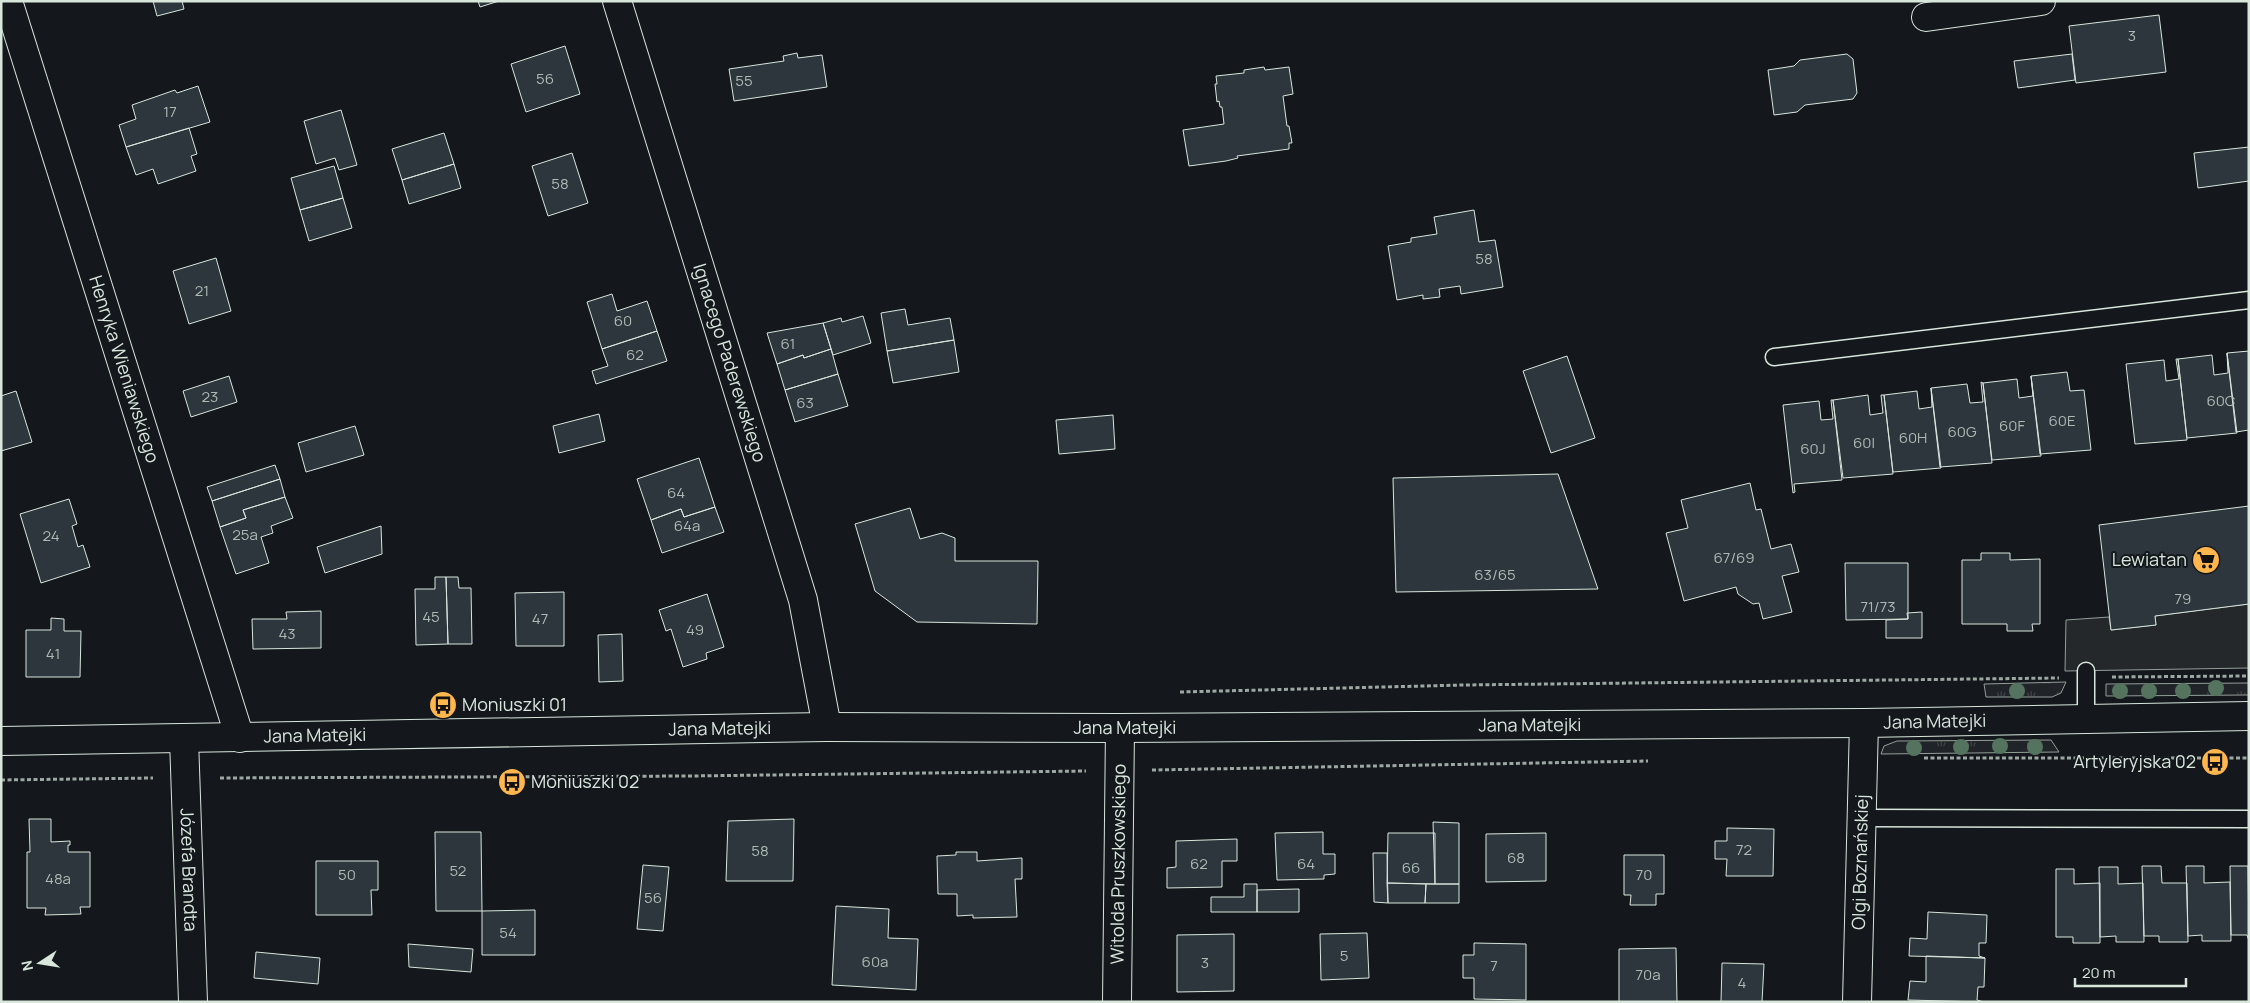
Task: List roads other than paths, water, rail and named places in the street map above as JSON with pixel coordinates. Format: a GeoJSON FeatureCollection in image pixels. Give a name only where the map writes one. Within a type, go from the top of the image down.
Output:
{"type":"FeatureCollection","features":[{"type":"Feature","properties":{"kind":"street","name":"Henryka Wieniawskiego"},"geometry":{"type":"LineString","coordinates":[[8,1],[240,738]]}},
{"type":"Feature","properties":{"kind":"street","name":"Ignacego Paderewskiego"},"geometry":{"type":"LineString","coordinates":[[617,1],[803,600],[827,728]]}},
{"type":"Feature","properties":{"kind":"street"},"geometry":{"type":"LineString","coordinates":[[1926,16],[2041,1]]}},
{"type":"Feature","properties":{"kind":"street","name":"Jana Matejki"},"geometry":{"type":"LineString","coordinates":[[1,741],[827,728],[1864,723],[2249,716]]}},
{"type":"Feature","properties":{"kind":"street","name":"Olgi Boznańskiej"},"geometry":{"type":"LineString","coordinates":[[1857,1002],[1864,723]]}},
{"type":"Feature","properties":{"kind":"street","name":"Witolda Pruszkowskiego"},"geometry":{"type":"LineString","coordinates":[[1117,1002],[1120,728]]}},
{"type":"Feature","properties":{"kind":"street","name":"Józefa Brandta"},"geometry":{"type":"LineString","coordinates":[[184,739],[192,1002]]}},
{"type":"Feature","properties":{"kind":"lane"},"geometry":{"type":"LineString","coordinates":[[1774,357],[2249,300]]}},
{"type":"Feature","properties":{"kind":"lane"},"geometry":{"type":"LineString","coordinates":[[2086,674],[2086,719]]}},
{"type":"Feature","properties":{"kind":"lane"},"geometry":{"type":"LineString","coordinates":[[1862,818],[2249,819]]}},
{"type":"Feature","properties":{"kind":"place","name":"Lewiatan"},"geometry":{"type":"Point","coordinates":[2206,560]}},
{"type":"Feature","properties":{"kind":"place","name":"Moniuszki 01"},"geometry":{"type":"Point","coordinates":[443,705]}},
{"type":"Feature","properties":{"kind":"place","name":"Artyleryjska 02"},"geometry":{"type":"Point","coordinates":[2215,762]}},
{"type":"Feature","properties":{"kind":"place","name":"Moniuszki 02"},"geometry":{"type":"Point","coordinates":[512,782]}}]}
